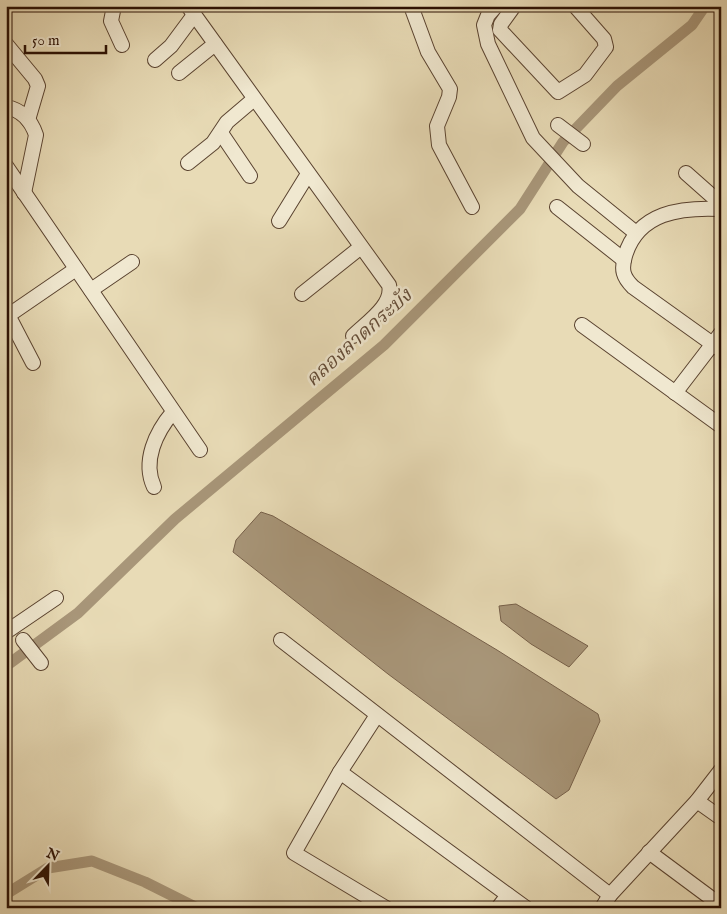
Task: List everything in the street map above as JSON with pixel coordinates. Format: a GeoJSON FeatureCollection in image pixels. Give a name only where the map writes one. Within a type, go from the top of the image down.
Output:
{"type":"FeatureCollection","features":[{"type":"Feature","properties":{"kind":"street"},"geometry":{"type":"LineString","coordinates":[[114,6],[111,21],[122,46]]}},
{"type":"Feature","properties":{"kind":"street"},"geometry":{"type":"LineString","coordinates":[[411,6],[428,52],[450,89],[449,97],[437,126],[439,145],[472,207]]}},
{"type":"Feature","properties":{"kind":"street"},"geometry":{"type":"LineString","coordinates":[[496,6],[488,15],[484,25],[488,44],[533,138],[578,186],[636,233]]}},
{"type":"Feature","properties":{"kind":"street"},"geometry":{"type":"LineString","coordinates":[[514,6],[500,24],[500,30],[558,92],[563,91],[585,75],[606,47],[604,39],[575,6]]}},
{"type":"Feature","properties":{"kind":"street"},"geometry":{"type":"LineString","coordinates":[[154,60],[171,46],[191,11],[389,285],[390,292],[387,302],[353,336]]}},
{"type":"Feature","properties":{"kind":"street"},"geometry":{"type":"LineString","coordinates":[[6,44],[35,79],[38,86],[28,120]]}},
{"type":"Feature","properties":{"kind":"street"},"geometry":{"type":"LineString","coordinates":[[179,73],[215,44]]}},
{"type":"Feature","properties":{"kind":"street"},"geometry":{"type":"LineString","coordinates":[[188,163],[213,143],[228,122],[254,99]]}},
{"type":"Feature","properties":{"kind":"street"},"geometry":{"type":"LineString","coordinates":[[6,107],[22,112],[34,128],[36,141],[24,193]]}},
{"type":"Feature","properties":{"kind":"street"},"geometry":{"type":"LineString","coordinates":[[559,126],[582,143]]}},
{"type":"Feature","properties":{"kind":"street"},"geometry":{"type":"LineString","coordinates":[[220,133],[250,176]]}},
{"type":"Feature","properties":{"kind":"street"},"geometry":{"type":"LineString","coordinates":[[6,166],[200,450]]}},
{"type":"Feature","properties":{"kind":"street"},"geometry":{"type":"LineString","coordinates":[[279,221],[308,174]]}},
{"type":"Feature","properties":{"kind":"street"},"geometry":{"type":"LineString","coordinates":[[686,174],[721,204]]}},
{"type":"Feature","properties":{"kind":"street"},"geometry":{"type":"LineString","coordinates":[[557,207],[624,260]]}},
{"type":"Feature","properties":{"kind":"street"},"geometry":{"type":"LineString","coordinates":[[675,393],[718,342],[633,287],[623,274],[624,260],[636,233],[654,218],[665,213],[689,209],[721,209]]}},
{"type":"Feature","properties":{"kind":"street"},"geometry":{"type":"LineString","coordinates":[[302,294],[361,247]]}},
{"type":"Feature","properties":{"kind":"street"},"geometry":{"type":"LineString","coordinates":[[91,290],[132,262]]}},
{"type":"Feature","properties":{"kind":"street"},"geometry":{"type":"LineString","coordinates":[[34,363],[7,316],[76,269]]}},
{"type":"Feature","properties":{"kind":"street"},"geometry":{"type":"LineString","coordinates":[[582,325],[721,426]]}},
{"type":"Feature","properties":{"kind":"street"},"geometry":{"type":"LineString","coordinates":[[154,487],[149,469],[150,458],[157,434],[173,412]]}},
{"type":"Feature","properties":{"kind":"street"},"geometry":{"type":"LineString","coordinates":[[6,632],[56,598]]}},
{"type":"Feature","properties":{"kind":"street"},"geometry":{"type":"LineString","coordinates":[[24,640],[41,663]]}},
{"type":"Feature","properties":{"kind":"street"},"geometry":{"type":"LineString","coordinates":[[281,640],[377,715],[605,904],[649,852],[697,801],[721,770]]}},
{"type":"Feature","properties":{"kind":"street"},"geometry":{"type":"LineString","coordinates":[[377,715],[340,772],[294,853],[386,908]]}},
{"type":"Feature","properties":{"kind":"street"},"geometry":{"type":"LineString","coordinates":[[340,772],[526,908]]}},
{"type":"Feature","properties":{"kind":"street"},"geometry":{"type":"LineString","coordinates":[[697,801],[721,818]]}},
{"type":"Feature","properties":{"kind":"street"},"geometry":{"type":"LineString","coordinates":[[649,852],[720,904]]}},
{"type":"Feature","properties":{"kind":"street"},"geometry":{"type":"LineString","coordinates":[[498,908],[508,895]]}},
{"type":"Feature","properties":{"kind":"shaded area"},"geometry":{"type":"Polygon","coordinates":[[[261,512],[273,516],[497,650],[598,714],[600,721],[569,790],[556,799],[388,674],[233,552],[236,540],[261,512]]]}},
{"type":"Feature","properties":{"kind":"shaded area"},"geometry":{"type":"Polygon","coordinates":[[[516,604],[588,646],[569,667],[531,644],[501,621],[499,606],[516,604]]]}},
{"type":"Feature","properties":{"kind":"waterway","name":"คลองลาดกระบัง"},"geometry":{"type":"LineString","coordinates":[[6,666],[78,613],[175,519],[384,345],[520,209],[563,142],[617,86],[692,25],[705,6]]}},
{"type":"Feature","properties":{"kind":"waterway"},"geometry":{"type":"LineString","coordinates":[[6,894],[48,868],[92,861],[145,882],[197,908]]}}]}
